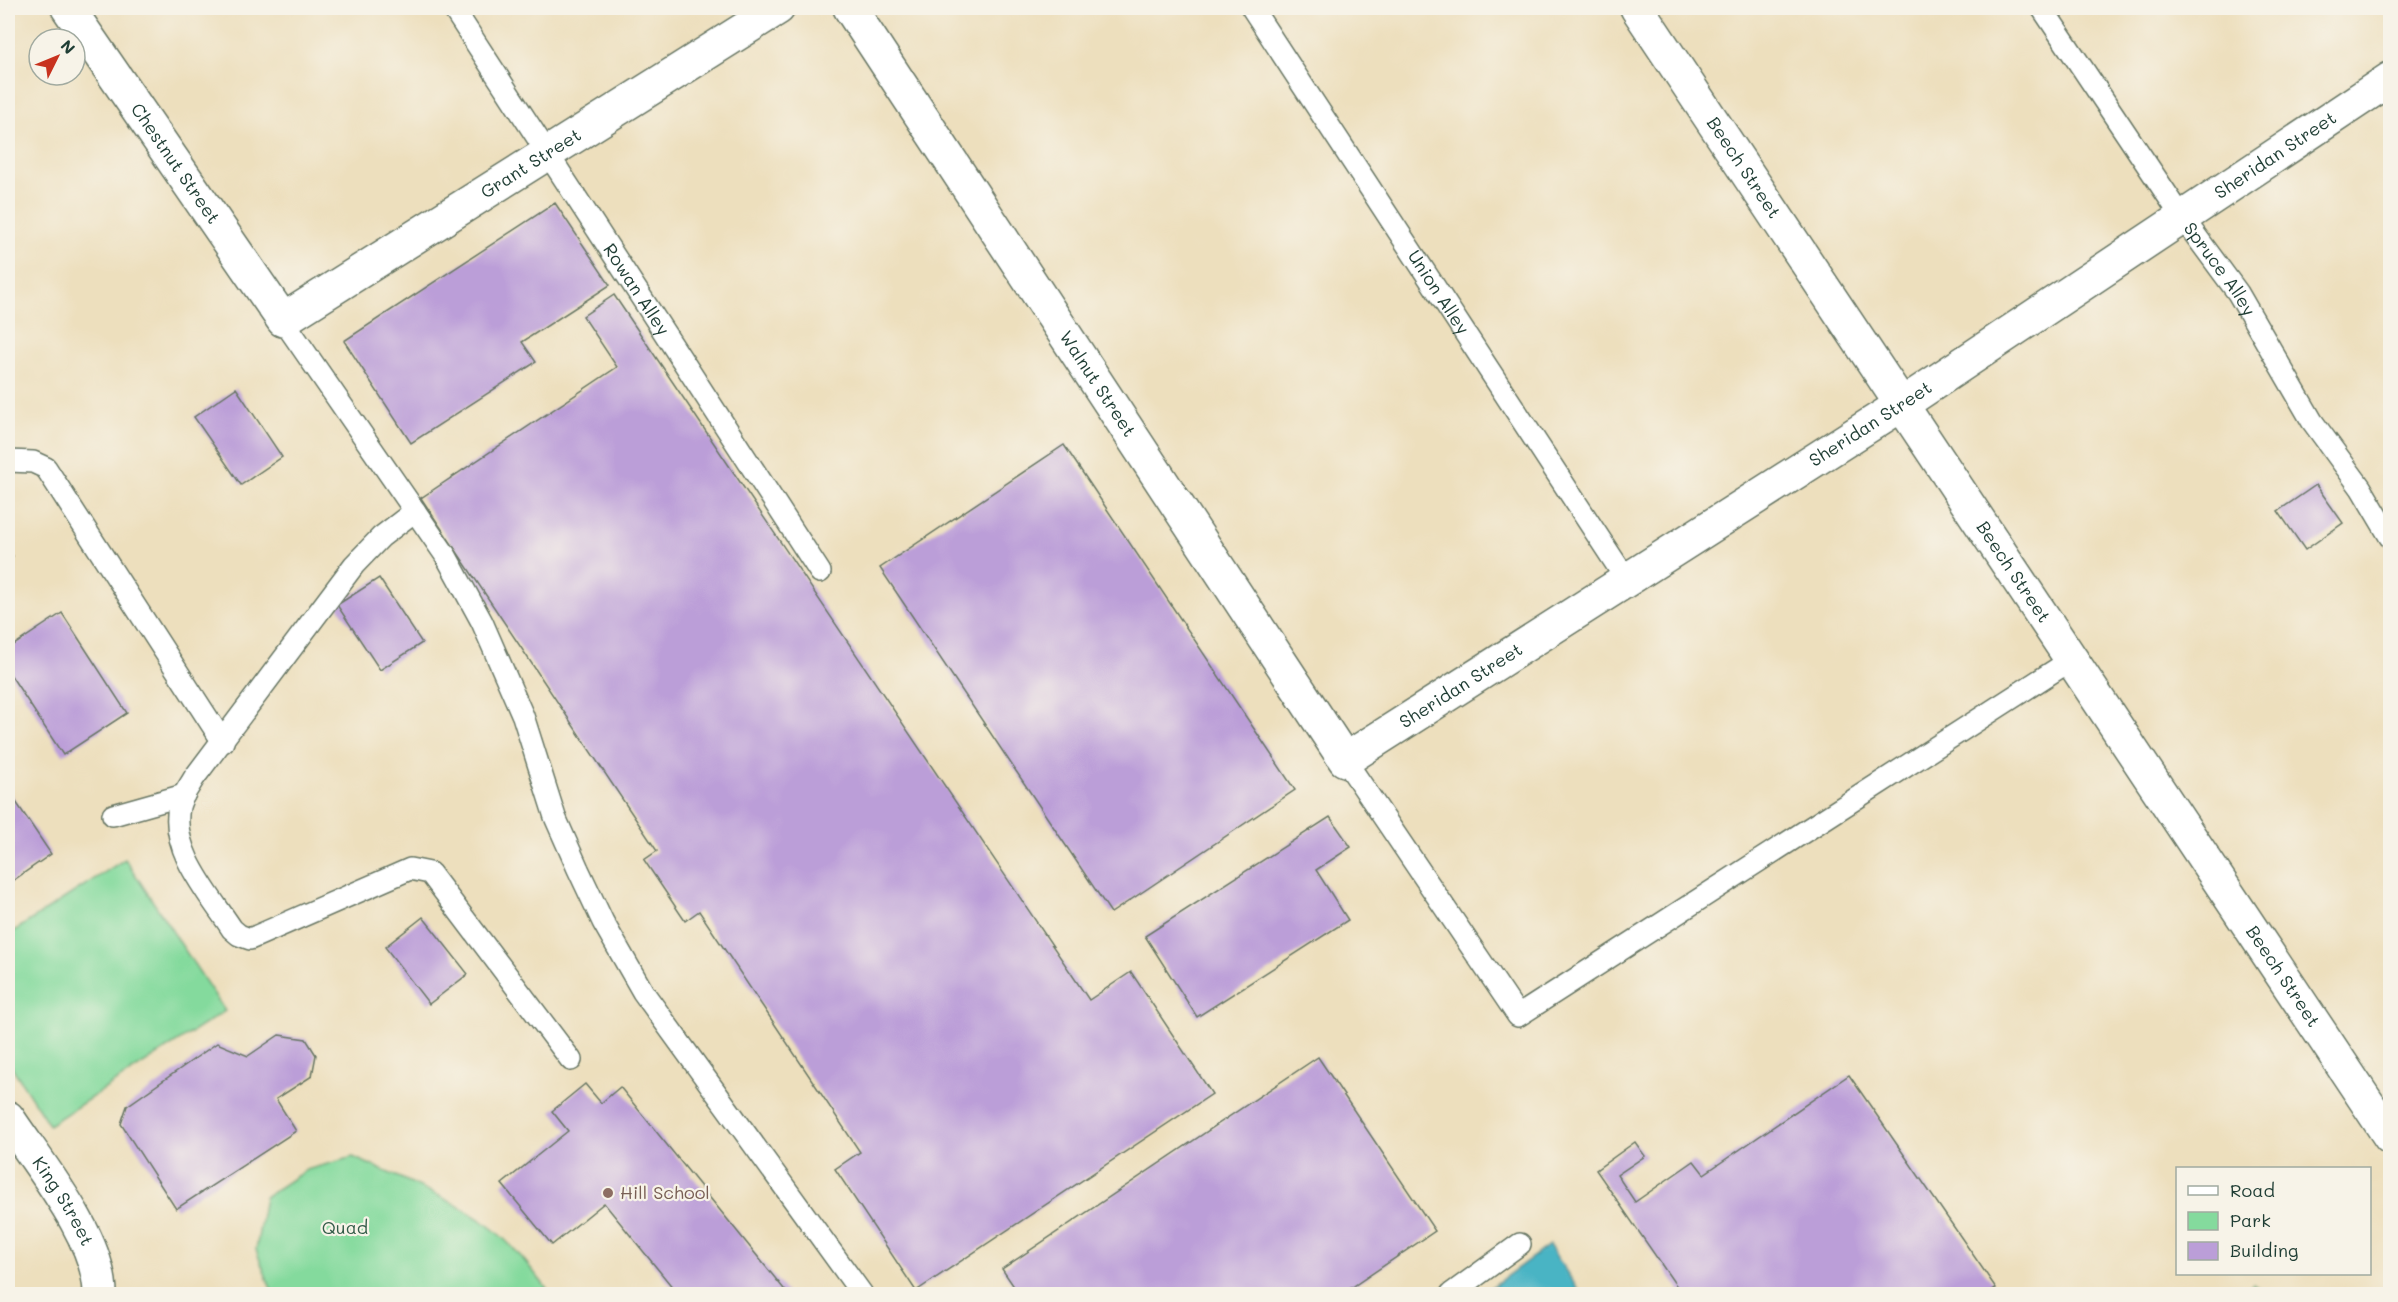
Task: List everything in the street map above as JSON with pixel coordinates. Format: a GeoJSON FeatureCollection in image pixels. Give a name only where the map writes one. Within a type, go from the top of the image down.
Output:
{"type":"FeatureCollection","features":[{"type":"Feature","properties":{"kind":"street","name":"Chestnut Street"},"geometry":{"type":"LineString","coordinates":[[68,8],[283,320]]}},
{"type":"Feature","properties":{"kind":"street","name":"Grant Street"},"geometry":{"type":"LineString","coordinates":[[283,320],[778,8]]}},
{"type":"Feature","properties":{"kind":"street","name":"Walnut Street"},"geometry":{"type":"LineString","coordinates":[[850,8],[1345,760]]}},
{"type":"Feature","properties":{"kind":"street","name":"Beech Street"},"geometry":{"type":"LineString","coordinates":[[1637,8],[2391,1137]]}},
{"type":"Feature","properties":{"kind":"street","name":"Sheridan Street"},"geometry":{"type":"LineString","coordinates":[[1345,760],[1901,405],[2391,79]]}},
{"type":"Feature","properties":{"kind":"street","name":"King Street"},"geometry":{"type":"LineString","coordinates":[[8,1118],[77,1222],[96,1267],[100,1294]]}},
{"type":"Feature","properties":{"kind":"lane","name":"Rowan Alley"},"geometry":{"type":"LineString","coordinates":[[453,8],[819,572]]}},
{"type":"Feature","properties":{"kind":"lane","name":"Union Alley"},"geometry":{"type":"LineString","coordinates":[[1252,8],[1626,579]]}},
{"type":"Feature","properties":{"kind":"lane","name":"Spruce Alley"},"geometry":{"type":"LineString","coordinates":[[2042,8],[2182,218],[2238,292],[2312,421],[2361,488],[2391,537]]}},
{"type":"Feature","properties":{"kind":"lane"},"geometry":{"type":"LineString","coordinates":[[283,320],[446,556],[482,622],[523,716],[555,817],[603,922],[643,992],[862,1294]]}},
{"type":"Feature","properties":{"kind":"lane"},"geometry":{"type":"LineString","coordinates":[[8,461],[33,462],[46,468],[223,742]]}},
{"type":"Feature","properties":{"kind":"lane"},"geometry":{"type":"LineString","coordinates":[[415,512],[381,537],[354,564],[184,795],[179,807],[179,833],[186,855],[238,935],[250,939],[410,869],[424,870],[434,877],[571,1060]]}},
{"type":"Feature","properties":{"kind":"lane"},"geometry":{"type":"LineString","coordinates":[[1345,760],[1518,1016],[2071,660]]}},
{"type":"Feature","properties":{"kind":"lane"},"geometry":{"type":"LineString","coordinates":[[113,815],[184,795]]}},
{"type":"Feature","properties":{"kind":"lane"},"geometry":{"type":"LineString","coordinates":[[1451,1294],[1520,1244]]}},
{"type":"Feature","properties":{"kind":"green space"},"geometry":{"type":"Polygon","coordinates":[[[125,859],[225,1011],[49,1125],[8,1061],[8,935],[125,859]]]}},
{"type":"Feature","properties":{"kind":"green space","name":"Quad"},"geometry":{"type":"Polygon","coordinates":[[[353,1157],[423,1188],[474,1215],[506,1241],[551,1294],[273,1294],[256,1250],[265,1197],[306,1170],[353,1157]]]}},
{"type":"Feature","properties":{"kind":"green space"},"geometry":{"type":"Polygon","coordinates":[[[2253,1283],[2264,1294],[2240,1294],[2253,1283]]]}},
{"type":"Feature","properties":{"kind":"water"},"geometry":{"type":"Polygon","coordinates":[[[1549,1245],[1581,1294],[1482,1294],[1549,1245]]]}},
{"type":"Feature","properties":{"kind":"building"},"geometry":{"type":"Polygon","coordinates":[[[555,203],[610,285],[522,342],[536,362],[411,443],[344,341],[555,203]]]}},
{"type":"Feature","properties":{"kind":"building"},"geometry":{"type":"Polygon","coordinates":[[[614,295],[1089,1000],[1131,972],[1212,1094],[916,1291],[835,1169],[860,1152],[699,911],[685,921],[644,860],[657,851],[421,498],[617,367],[583,316],[614,295]]]}},
{"type":"Feature","properties":{"kind":"building"},"geometry":{"type":"Polygon","coordinates":[[[236,388],[282,457],[241,485],[194,417],[236,388]]]}},
{"type":"Feature","properties":{"kind":"building"},"geometry":{"type":"Polygon","coordinates":[[[1064,445],[1295,790],[1111,913],[880,568],[1064,445]]]}},
{"type":"Feature","properties":{"kind":"building"},"geometry":{"type":"Polygon","coordinates":[[[2316,485],[2343,523],[2305,550],[2278,511],[2316,485]]]}},
{"type":"Feature","properties":{"kind":"building"},"geometry":{"type":"Polygon","coordinates":[[[8,548],[13,556],[8,560],[8,548]]]}},
{"type":"Feature","properties":{"kind":"building"},"geometry":{"type":"Polygon","coordinates":[[[379,578],[422,643],[380,670],[337,605],[379,578]]]}},
{"type":"Feature","properties":{"kind":"building"},"geometry":{"type":"Polygon","coordinates":[[[62,613],[127,713],[63,755],[8,671],[8,649],[62,613]]]}},
{"type":"Feature","properties":{"kind":"building"},"geometry":{"type":"Polygon","coordinates":[[[8,790],[51,854],[8,884],[8,790]]]}},
{"type":"Feature","properties":{"kind":"building"},"geometry":{"type":"Polygon","coordinates":[[[1330,817],[1351,847],[1316,870],[1348,920],[1197,1017],[1145,936],[1330,817]]]}},
{"type":"Feature","properties":{"kind":"building"},"geometry":{"type":"Polygon","coordinates":[[[423,917],[468,974],[429,1004],[385,947],[423,917]]]}},
{"type":"Feature","properties":{"kind":"building"},"geometry":{"type":"Polygon","coordinates":[[[279,1035],[306,1039],[316,1055],[312,1076],[276,1099],[296,1131],[176,1209],[121,1124],[127,1106],[217,1043],[248,1056],[279,1035]]]}},
{"type":"Feature","properties":{"kind":"building"},"geometry":{"type":"Polygon","coordinates":[[[1318,1057],[1435,1231],[1342,1294],[1019,1294],[1002,1269],[1318,1057]]]}},
{"type":"Feature","properties":{"kind":"building"},"geometry":{"type":"Polygon","coordinates":[[[1849,1075],[1996,1288],[1986,1294],[1682,1294],[1596,1170],[1635,1142],[1645,1156],[1617,1175],[1635,1202],[1694,1161],[1704,1174],[1849,1075]]]}},
{"type":"Feature","properties":{"kind":"building","name":"Hill School"},"geometry":{"type":"Polygon","coordinates":[[[585,1084],[601,1103],[620,1087],[788,1294],[678,1294],[604,1203],[552,1245],[502,1184],[568,1131],[552,1111],[585,1084]]]}},
{"type":"Feature","properties":{"kind":"place","name":"Hill School"},"geometry":{"type":"Point","coordinates":[608,1193]}}]}
